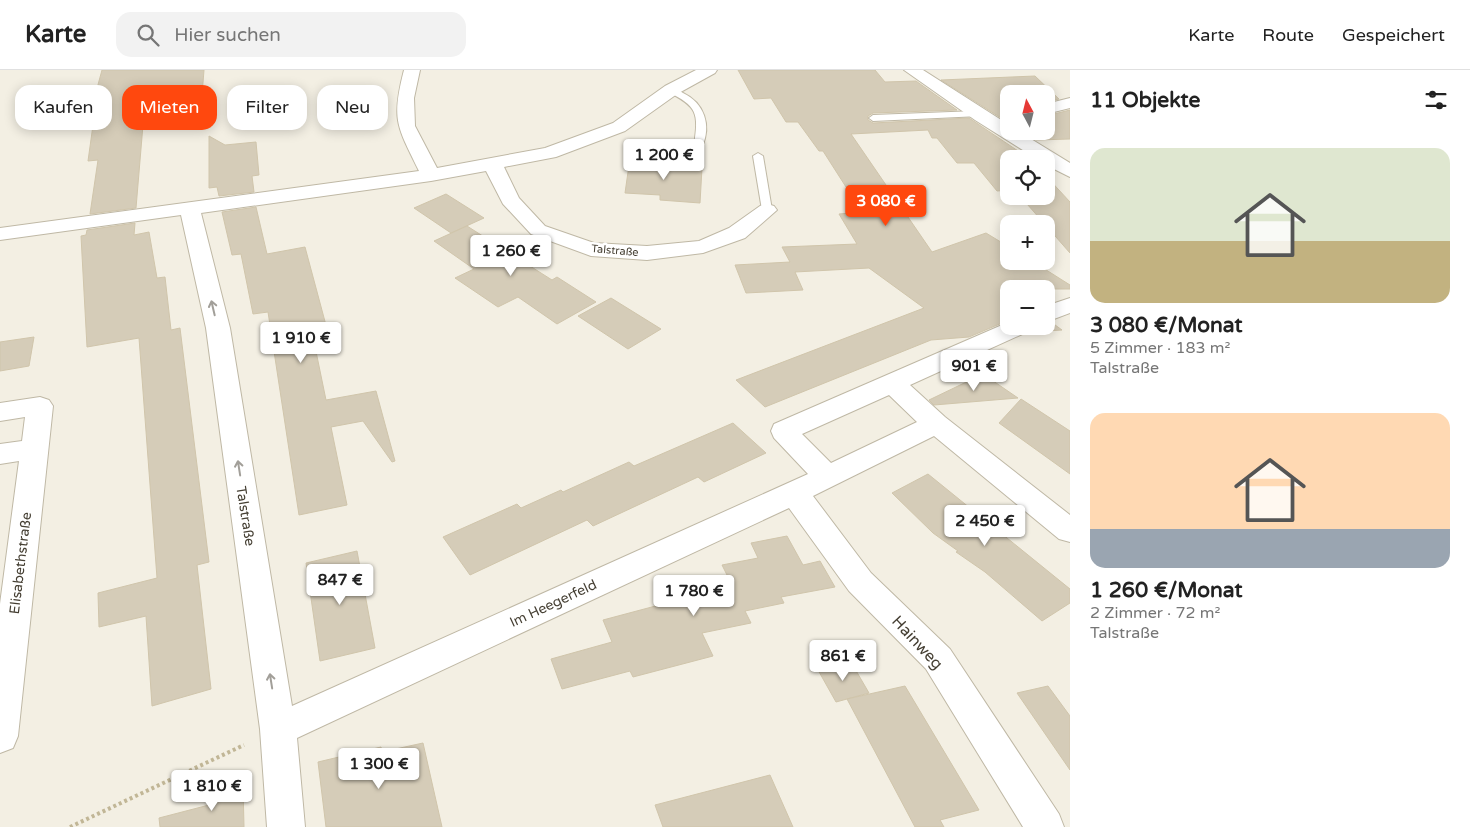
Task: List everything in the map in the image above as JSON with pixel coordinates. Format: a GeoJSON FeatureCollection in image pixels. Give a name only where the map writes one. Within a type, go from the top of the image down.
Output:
{"type":"FeatureCollection","features":[{"type":"Feature","properties":{"kind":"street"},"geometry":{"type":"LineString","coordinates":[[412,70],[405,98],[406,126],[431,175]]}},
{"type":"Feature","properties":{"kind":"street"},"geometry":{"type":"LineString","coordinates":[[0,234],[431,175],[549,153],[619,126],[672,90],[709,70]]}},
{"type":"Feature","properties":{"kind":"street"},"geometry":{"type":"LineString","coordinates":[[916,73],[939,72]]}},
{"type":"Feature","properties":{"kind":"street"},"geometry":{"type":"LineString","coordinates":[[916,73],[983,118],[1070,170]]}},
{"type":"Feature","properties":{"kind":"street"},"geometry":{"type":"LineString","coordinates":[[1055,106],[1070,103]]}},
{"type":"Feature","properties":{"kind":"street"},"geometry":{"type":"LineString","coordinates":[[983,118],[1000,117]]}},
{"type":"Feature","properties":{"kind":"street","name":"Talstraße"},"geometry":{"type":"LineString","coordinates":[[492,163],[510,200],[538,230],[591,249],[647,253],[703,248],[737,233],[767,210]]}},
{"type":"Feature","properties":{"kind":"street","name":"Talstraße"},"geometry":{"type":"LineString","coordinates":[[190,208],[218,328],[278,729],[286,827]]}},
{"type":"Feature","properties":{"kind":"street"},"geometry":{"type":"LineString","coordinates":[[1055,311],[1070,305]]}},
{"type":"Feature","properties":{"kind":"street"},"geometry":{"type":"LineString","coordinates":[[826,476],[784,431],[1001,335]]}},
{"type":"Feature","properties":{"kind":"street"},"geometry":{"type":"LineString","coordinates":[[892,383],[936,424],[1070,531]]}},
{"type":"Feature","properties":{"kind":"street","name":"Elisabethstraße"},"geometry":{"type":"LineString","coordinates":[[0,412],[40,406],[0,736]]}},
{"type":"Feature","properties":{"kind":"street","name":"Im Heegerfeld"},"geometry":{"type":"LineString","coordinates":[[278,729],[794,493],[936,424]]}},
{"type":"Feature","properties":{"kind":"street"},"geometry":{"type":"LineString","coordinates":[[0,454],[34,449]]}},
{"type":"Feature","properties":{"kind":"street","name":"Hainweg"},"geometry":{"type":"LineString","coordinates":[[794,493],[860,582],[938,659],[1045,827]]}},
{"type":"Feature","properties":{"kind":"lane"},"geometry":{"type":"LineString","coordinates":[[672,90],[693,100],[699,109],[702,124],[699,145]]}},
{"type":"Feature","properties":{"kind":"lane"},"geometry":{"type":"LineString","coordinates":[[873,118],[983,118]]}},
{"type":"Feature","properties":{"kind":"lane"},"geometry":{"type":"LineString","coordinates":[[758,156],[767,210]]}},
{"type":"Feature","properties":{"kind":"path"},"geometry":{"type":"LineString","coordinates":[[70,827],[278,729]]}},
{"type":"Feature","properties":{"kind":"building"},"geometry":{"type":"Polygon","coordinates":[[[102,70],[204,70],[203,85],[122,85],[122,130],[143,130],[136,208],[90,214],[98,160],[88,161],[92,130],[112,130],[112,85],[98,85],[102,70]]]}},
{"type":"Feature","properties":{"kind":"building"},"geometry":{"type":"Polygon","coordinates":[[[738,70],[875,70],[885,82],[916,81],[957,110],[873,113],[868,116],[868,120],[873,123],[969,118],[1017,150],[1000,150],[1000,191],[997,191],[974,163],[957,163],[937,138],[932,138],[928,130],[851,134],[932,252],[986,233],[1000,242],[1000,270],[1046,270],[1070,285],[1070,289],[1055,289],[1055,280],[1000,280],[1000,324],[969,337],[931,340],[765,407],[736,380],[924,308],[869,268],[795,272],[803,290],[746,293],[735,265],[790,262],[782,247],[857,244],[839,214],[862,212],[823,151],[819,151],[798,122],[786,122],[771,98],[754,99],[738,70]]]}},
{"type":"Feature","properties":{"kind":"building"},"geometry":{"type":"Polygon","coordinates":[[[1035,76],[1044,85],[1000,85],[1000,117],[941,80],[1035,76]]]}},
{"type":"Feature","properties":{"kind":"building"},"geometry":{"type":"Polygon","coordinates":[[[1070,110],[1070,139],[1055,139],[1055,114],[1070,110]]]}},
{"type":"Feature","properties":{"kind":"building"},"geometry":{"type":"Polygon","coordinates":[[[209,136],[225,145],[256,142],[259,175],[252,176],[254,192],[219,196],[217,187],[209,188],[209,136]]]}},
{"type":"Feature","properties":{"kind":"building"},"geometry":{"type":"Polygon","coordinates":[[[630,158],[660,160],[660,165],[702,168],[700,203],[660,200],[660,195],[625,193],[630,158]]]}},
{"type":"Feature","properties":{"kind":"building"},"geometry":{"type":"Polygon","coordinates":[[[1055,186],[1070,202],[1070,253],[1055,236],[1055,215],[1037,215],[1028,205],[1055,205],[1055,186]]]}},
{"type":"Feature","properties":{"kind":"building"},"geometry":{"type":"Polygon","coordinates":[[[446,194],[484,218],[451,233],[414,208],[446,194]]]}},
{"type":"Feature","properties":{"kind":"building"},"geometry":{"type":"Polygon","coordinates":[[[256,207],[267,254],[305,247],[327,329],[312,332],[326,400],[376,391],[395,461],[392,462],[363,421],[331,427],[347,505],[299,515],[268,312],[253,314],[241,254],[232,255],[222,212],[256,207]]]}},
{"type":"Feature","properties":{"kind":"building"},"geometry":{"type":"Polygon","coordinates":[[[135,223],[134,235],[149,232],[157,278],[165,277],[171,330],[180,328],[209,562],[197,565],[211,689],[152,706],[146,616],[99,627],[98,593],[157,578],[139,338],[87,347],[81,236],[86,235],[87,230],[135,223]]]}},
{"type":"Feature","properties":{"kind":"building"},"geometry":{"type":"Polygon","coordinates":[[[467,226],[552,280],[557,277],[596,302],[557,324],[518,297],[498,307],[455,278],[474,269],[434,241],[467,226]]]}},
{"type":"Feature","properties":{"kind":"building"},"geometry":{"type":"Polygon","coordinates":[[[611,298],[661,329],[628,349],[578,316],[611,298]]]}},
{"type":"Feature","properties":{"kind":"building"},"geometry":{"type":"Polygon","coordinates":[[[1055,325],[1062,330],[1055,330],[1055,325]]]}},
{"type":"Feature","properties":{"kind":"building"},"geometry":{"type":"Polygon","coordinates":[[[34,337],[29,366],[0,371],[0,342],[34,337]]]}},
{"type":"Feature","properties":{"kind":"building"},"geometry":{"type":"Polygon","coordinates":[[[983,374],[1018,398],[934,405],[929,400],[983,374]]]}},
{"type":"Feature","properties":{"kind":"building"},"geometry":{"type":"Polygon","coordinates":[[[1021,399],[1070,431],[1070,474],[999,423],[1021,399]]]}},
{"type":"Feature","properties":{"kind":"building"},"geometry":{"type":"Polygon","coordinates":[[[733,423],[766,453],[704,482],[698,477],[593,526],[587,520],[470,575],[443,537],[517,504],[521,508],[561,490],[563,492],[629,462],[634,466],[733,423]]]}},
{"type":"Feature","properties":{"kind":"building"},"geometry":{"type":"Polygon","coordinates":[[[928,474],[1070,589],[1070,603],[1042,621],[985,572],[933,533],[892,493],[928,474]]]}},
{"type":"Feature","properties":{"kind":"building"},"geometry":{"type":"Polygon","coordinates":[[[787,536],[803,565],[820,561],[835,587],[781,597],[784,603],[745,611],[751,623],[702,633],[713,656],[633,677],[630,671],[562,689],[551,659],[612,642],[603,620],[663,604],[661,599],[730,581],[722,565],[758,558],[751,543],[787,536]]]}},
{"type":"Feature","properties":{"kind":"building"},"geometry":{"type":"Polygon","coordinates":[[[357,551],[375,648],[320,661],[306,563],[357,551]]]}},
{"type":"Feature","properties":{"kind":"building"},"geometry":{"type":"Polygon","coordinates":[[[851,662],[869,693],[836,702],[818,670],[851,662]]]}},
{"type":"Feature","properties":{"kind":"building"},"geometry":{"type":"Polygon","coordinates":[[[905,686],[979,810],[940,820],[944,827],[915,827],[847,699],[905,686]]]}},
{"type":"Feature","properties":{"kind":"building"},"geometry":{"type":"Polygon","coordinates":[[[1048,686],[1070,716],[1070,770],[1017,693],[1048,686]]]}},
{"type":"Feature","properties":{"kind":"building"},"geometry":{"type":"Polygon","coordinates":[[[423,743],[442,827],[326,827],[318,762],[381,747],[382,752],[423,743]]]}},
{"type":"Feature","properties":{"kind":"building"},"geometry":{"type":"Polygon","coordinates":[[[770,775],[793,827],[663,827],[655,805],[770,775]]]}},
{"type":"Feature","properties":{"kind":"building"},"geometry":{"type":"Polygon","coordinates":[[[243,785],[244,827],[160,827],[159,818],[209,805],[208,793],[243,785]]]}}]}
